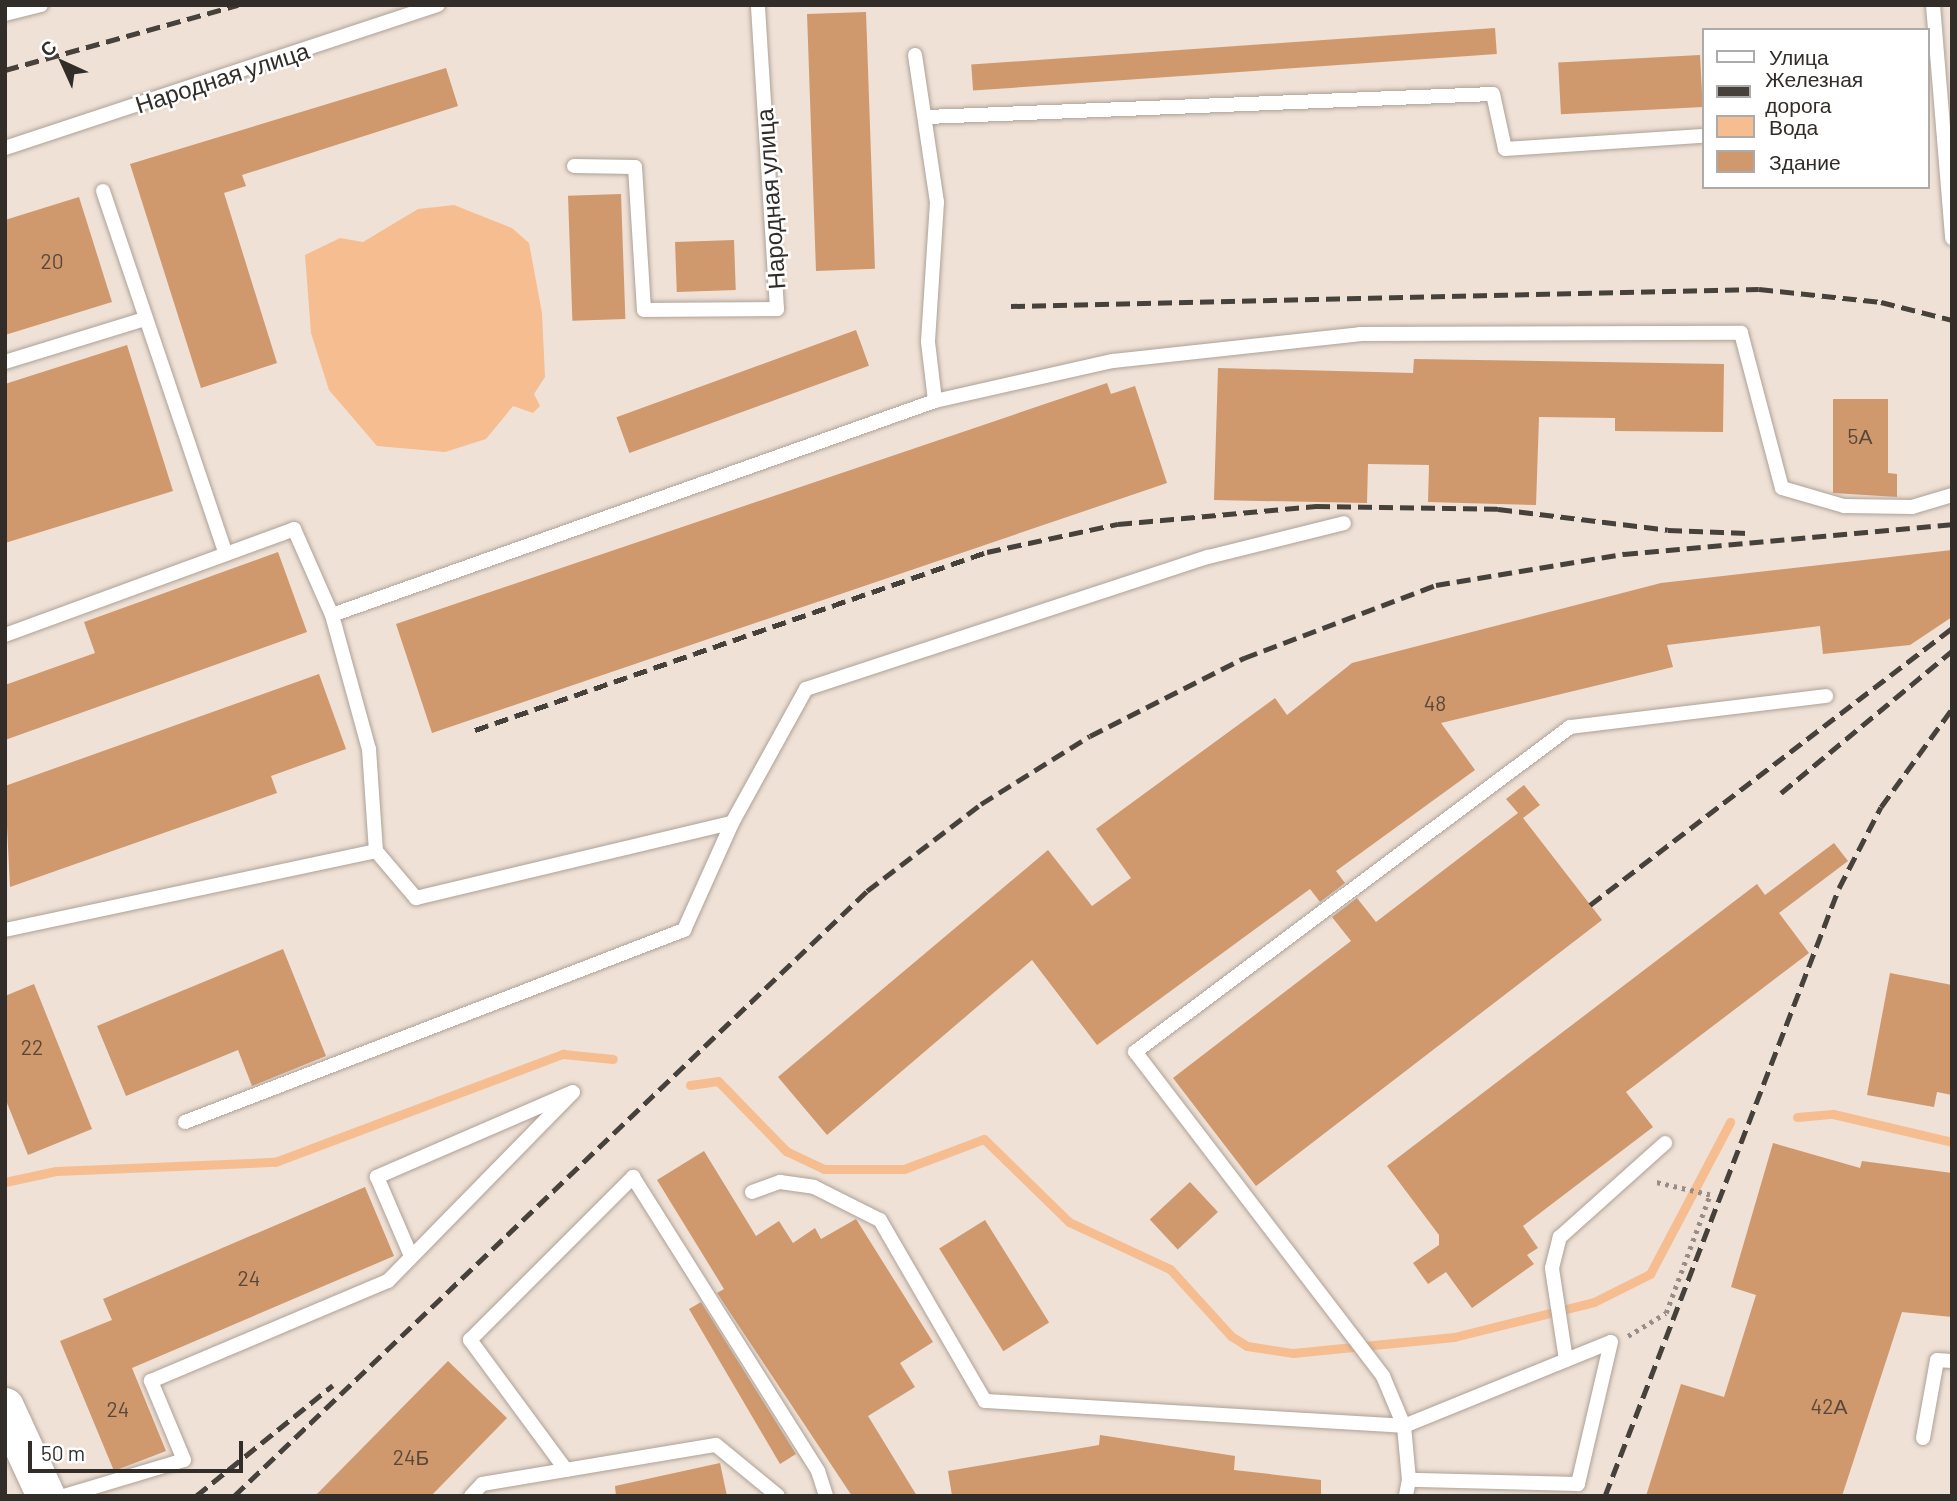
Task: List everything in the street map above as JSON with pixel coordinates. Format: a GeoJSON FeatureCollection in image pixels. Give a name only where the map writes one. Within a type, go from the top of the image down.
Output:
{"type":"FeatureCollection","features":[{"type":"Feature","properties":{"kind":"main road"},"geometry":{"type":"LineString","coordinates":[[5,1407],[46,1496]]}},
{"type":"Feature","properties":{"kind":"lane"},"geometry":{"type":"LineString","coordinates":[[5,14],[41,5]]}},
{"type":"Feature","properties":{"kind":"lane","name":"Народная улица"},"geometry":{"type":"LineString","coordinates":[[5,148],[438,5]]}},
{"type":"Feature","properties":{"kind":"lane","name":"Народная улица"},"geometry":{"type":"LineString","coordinates":[[575,166],[635,167],[644,310],[777,309],[758,5]]}},
{"type":"Feature","properties":{"kind":"lane"},"geometry":{"type":"LineString","coordinates":[[1933,5],[1952,238]]}},
{"type":"Feature","properties":{"kind":"lane"},"geometry":{"type":"LineString","coordinates":[[915,54],[927,117],[937,202],[928,342],[935,401]]}},
{"type":"Feature","properties":{"kind":"lane"},"geometry":{"type":"LineString","coordinates":[[927,117],[1493,94],[1505,149],[1702,136]]}},
{"type":"Feature","properties":{"kind":"lane"},"geometry":{"type":"LineString","coordinates":[[103,191],[226,554]]}},
{"type":"Feature","properties":{"kind":"lane"},"geometry":{"type":"LineString","coordinates":[[5,362],[145,319]]}},
{"type":"Feature","properties":{"kind":"lane"},"geometry":{"type":"LineString","coordinates":[[332,615],[935,401],[1113,361],[1360,334],[1741,332],[1782,488],[1844,506],[1912,507],[1952,495]]}},
{"type":"Feature","properties":{"kind":"lane"},"geometry":{"type":"LineString","coordinates":[[185,1122],[684,930],[732,823],[806,689],[1208,556],[1344,523]]}},
{"type":"Feature","properties":{"kind":"lane"},"geometry":{"type":"LineString","coordinates":[[5,635],[294,529],[332,615],[369,749],[376,851],[416,898],[732,823]]}},
{"type":"Feature","properties":{"kind":"lane"},"geometry":{"type":"LineString","coordinates":[[1406,1496],[1409,1479],[1404,1426],[1383,1376],[1344,1320],[1135,1052],[1570,727],[1826,696]]}},
{"type":"Feature","properties":{"kind":"lane"},"geometry":{"type":"LineString","coordinates":[[5,930],[376,851]]}},
{"type":"Feature","properties":{"kind":"lane"},"geometry":{"type":"LineString","coordinates":[[64,1496],[184,1460],[151,1381],[387,1281],[573,1092],[377,1177],[411,1256]]}},
{"type":"Feature","properties":{"kind":"lane"},"geometry":{"type":"LineString","coordinates":[[1566,1360],[1552,1268],[1560,1237],[1665,1143]]}},
{"type":"Feature","properties":{"kind":"lane"},"geometry":{"type":"LineString","coordinates":[[566,1470],[470,1340],[633,1177],[818,1471],[826,1496]]}},
{"type":"Feature","properties":{"kind":"lane"},"geometry":{"type":"LineString","coordinates":[[752,1192],[780,1182],[814,1187],[880,1220],[985,1401],[1404,1426],[1611,1342]]}},
{"type":"Feature","properties":{"kind":"lane"},"geometry":{"type":"LineString","coordinates":[[1409,1479],[1578,1484],[1611,1342]]}},
{"type":"Feature","properties":{"kind":"lane"},"geometry":{"type":"LineString","coordinates":[[1923,1438],[1937,1360],[1952,1361]]}},
{"type":"Feature","properties":{"kind":"lane"},"geometry":{"type":"LineString","coordinates":[[471,1496],[482,1483],[716,1445],[778,1496]]}},
{"type":"Feature","properties":{"kind":"path"},"geometry":{"type":"LineString","coordinates":[[1611,1342],[1654,1326],[1666,1313],[1710,1195],[1667,1184]]}},
{"type":"Feature","properties":{"kind":"water"},"geometry":{"type":"Polygon","coordinates":[[[454,205],[512,228],[529,243],[542,313],[545,377],[534,394],[540,406],[533,413],[513,406],[486,439],[445,452],[377,446],[329,390],[311,333],[305,255],[340,238],[363,242],[418,209],[454,205]]]}},
{"type":"Feature","properties":{"kind":"building"},"geometry":{"type":"Polygon","coordinates":[[[866,12],[875,269],[816,271],[807,14],[866,12]]]}},
{"type":"Feature","properties":{"kind":"building"},"geometry":{"type":"Polygon","coordinates":[[[1495,28],[1497,54],[973,91],[971,65],[1495,28]]]}},
{"type":"Feature","properties":{"kind":"building"},"geometry":{"type":"Polygon","coordinates":[[[1700,55],[1702,107],[1561,114],[1558,62],[1700,55]]]}},
{"type":"Feature","properties":{"kind":"building"},"geometry":{"type":"Polygon","coordinates":[[[446,68],[458,106],[242,175],[246,186],[224,193],[277,363],[201,388],[130,164],[446,68]]]}},
{"type":"Feature","properties":{"kind":"building"},"geometry":{"type":"Polygon","coordinates":[[[621,194],[625,319],[572,321],[568,196],[621,194]]]}},
{"type":"Feature","properties":{"kind":"building"},"geometry":{"type":"Polygon","coordinates":[[[79,197],[112,302],[5,335],[5,220],[79,197]]]}},
{"type":"Feature","properties":{"kind":"building"},"geometry":{"type":"Polygon","coordinates":[[[734,240],[736,290],[677,292],[675,242],[734,240]]]}},
{"type":"Feature","properties":{"kind":"building"},"geometry":{"type":"Polygon","coordinates":[[[856,330],[869,366],[629,453],[616,417],[856,330]]]}},
{"type":"Feature","properties":{"kind":"building"},"geometry":{"type":"Polygon","coordinates":[[[127,345],[173,491],[5,543],[5,384],[127,345]]]}},
{"type":"Feature","properties":{"kind":"building"},"geometry":{"type":"Polygon","coordinates":[[[1414,359],[1724,364],[1723,432],[1615,431],[1615,418],[1539,417],[1536,505],[1428,502],[1429,465],[1368,464],[1367,503],[1214,500],[1218,368],[1413,373],[1414,359]]]}},
{"type":"Feature","properties":{"kind":"building"},"geometry":{"type":"Polygon","coordinates":[[[1107,383],[1111,394],[1135,386],[1167,483],[432,733],[396,624],[1107,383]]]}},
{"type":"Feature","properties":{"kind":"building"},"geometry":{"type":"Polygon","coordinates":[[[1833,399],[1888,399],[1888,473],[1897,474],[1897,497],[1833,493],[1833,399]]]}},
{"type":"Feature","properties":{"kind":"building"},"geometry":{"type":"Polygon","coordinates":[[[1952,550],[1952,617],[1910,645],[1823,654],[1820,626],[1667,645],[1673,667],[1441,723],[1475,770],[1336,871],[1345,883],[1320,902],[1310,889],[1097,1045],[1032,960],[827,1135],[778,1077],[1048,850],[1092,906],[1131,878],[1096,829],[1275,698],[1287,715],[1352,663],[1661,583],[1952,550]]]}},
{"type":"Feature","properties":{"kind":"building"},"geometry":{"type":"Polygon","coordinates":[[[278,552],[307,632],[5,740],[5,685],[95,653],[84,622],[278,552]]]}},
{"type":"Feature","properties":{"kind":"building"},"geometry":{"type":"Polygon","coordinates":[[[319,674],[346,749],[271,776],[277,793],[10,887],[5,786],[319,674]]]}},
{"type":"Feature","properties":{"kind":"building"},"geometry":{"type":"Polygon","coordinates":[[[1524,785],[1540,805],[1523,818],[1602,920],[1256,1186],[1173,1078],[1351,941],[1332,917],[1357,898],[1376,922],[1518,813],[1506,799],[1524,785]]]}},
{"type":"Feature","properties":{"kind":"building"},"geometry":{"type":"Polygon","coordinates":[[[1834,843],[1848,861],[1779,913],[1809,953],[1626,1092],[1653,1127],[1523,1226],[1538,1248],[1527,1255],[1534,1264],[1472,1308],[1446,1272],[1428,1284],[1413,1263],[1439,1245],[1439,1235],[1387,1166],[1757,884],[1765,895],[1834,843]]]}},
{"type":"Feature","properties":{"kind":"building"},"geometry":{"type":"Polygon","coordinates":[[[283,949],[326,1056],[252,1086],[238,1050],[126,1096],[97,1026],[283,949]]]}},
{"type":"Feature","properties":{"kind":"building"},"geometry":{"type":"Polygon","coordinates":[[[1890,973],[1952,985],[1952,1095],[1937,1092],[1934,1107],[1867,1095],[1890,973]]]}},
{"type":"Feature","properties":{"kind":"building"},"geometry":{"type":"Polygon","coordinates":[[[34,984],[92,1129],[28,1155],[5,1098],[5,996],[34,984]]]}},
{"type":"Feature","properties":{"kind":"building"},"geometry":{"type":"Polygon","coordinates":[[[1773,1143],[1860,1168],[1862,1161],[1952,1173],[1952,1317],[1902,1312],[1842,1496],[1646,1496],[1681,1384],[1724,1397],[1756,1295],[1731,1287],[1773,1143]]]}},
{"type":"Feature","properties":{"kind":"building"},"geometry":{"type":"Polygon","coordinates":[[[704,1151],[756,1236],[779,1221],[793,1243],[815,1228],[821,1239],[856,1219],[933,1342],[900,1363],[915,1387],[868,1416],[917,1496],[852,1496],[717,1293],[724,1289],[657,1180],[704,1151]]]}},
{"type":"Feature","properties":{"kind":"building"},"geometry":{"type":"Polygon","coordinates":[[[1190,1182],[1218,1212],[1178,1249],[1150,1220],[1190,1182]]]}},
{"type":"Feature","properties":{"kind":"building"},"geometry":{"type":"Polygon","coordinates":[[[365,1187],[394,1256],[132,1368],[166,1451],[114,1471],[60,1341],[112,1320],[103,1299],[365,1187]]]}},
{"type":"Feature","properties":{"kind":"building"},"geometry":{"type":"Polygon","coordinates":[[[985,1220],[1049,1323],[1003,1351],[939,1249],[985,1220]]]}},
{"type":"Feature","properties":{"kind":"building"},"geometry":{"type":"Polygon","coordinates":[[[701,1302],[796,1454],[780,1464],[689,1309],[701,1302]]]}},
{"type":"Feature","properties":{"kind":"building"},"geometry":{"type":"Polygon","coordinates":[[[448,1361],[507,1418],[431,1496],[315,1496],[448,1361]]]}},
{"type":"Feature","properties":{"kind":"building"},"geometry":{"type":"Polygon","coordinates":[[[1100,1435],[1235,1456],[1234,1470],[1321,1480],[1321,1496],[952,1496],[948,1471],[1099,1445],[1100,1435]]]}},
{"type":"Feature","properties":{"kind":"building"},"geometry":{"type":"Polygon","coordinates":[[[720,1463],[727,1496],[616,1496],[615,1486],[720,1463]]]}},
{"type":"Feature","properties":{"kind":"waterway"},"geometry":{"type":"LineString","coordinates":[[5,1182],[56,1171],[275,1162],[563,1054],[613,1059]]}},
{"type":"Feature","properties":{"kind":"waterway"},"geometry":{"type":"LineString","coordinates":[[690,1085],[718,1081],[786,1151],[824,1169],[904,1169],[984,1139],[1069,1222],[1170,1269],[1231,1336],[1247,1346],[1293,1353],[1454,1337],[1594,1302],[1650,1274],[1730,1122]]}},
{"type":"Feature","properties":{"kind":"waterway"},"geometry":{"type":"LineString","coordinates":[[1797,1117],[1833,1114],[1952,1142]]}},
{"type":"Feature","properties":{"kind":"railway"},"geometry":{"type":"LineString","coordinates":[[5,70],[238,5]]}},
{"type":"Feature","properties":{"kind":"railway"},"geometry":{"type":"LineString","coordinates":[[1011,306],[1759,289],[1881,302],[1952,320]]}},
{"type":"Feature","properties":{"kind":"railway"},"geometry":{"type":"LineString","coordinates":[[475,730],[987,552],[1118,524],[1316,506],[1498,509],[1668,530],[1748,533]]}},
{"type":"Feature","properties":{"kind":"railway"},"geometry":{"type":"LineString","coordinates":[[234,1496],[867,891],[981,804],[1090,736],[1244,658],[1436,585],[1624,554],[1952,524]]}},
{"type":"Feature","properties":{"kind":"railway"},"geometry":{"type":"LineString","coordinates":[[1590,905],[1952,628]]}},
{"type":"Feature","properties":{"kind":"railway"},"geometry":{"type":"LineString","coordinates":[[1781,793],[1952,651]]}},
{"type":"Feature","properties":{"kind":"railway"},"geometry":{"type":"LineString","coordinates":[[1605,1496],[1839,888],[1881,807],[1952,709]]}},
{"type":"Feature","properties":{"kind":"railway"},"geometry":{"type":"LineString","coordinates":[[196,1496],[333,1385]]}}]}
